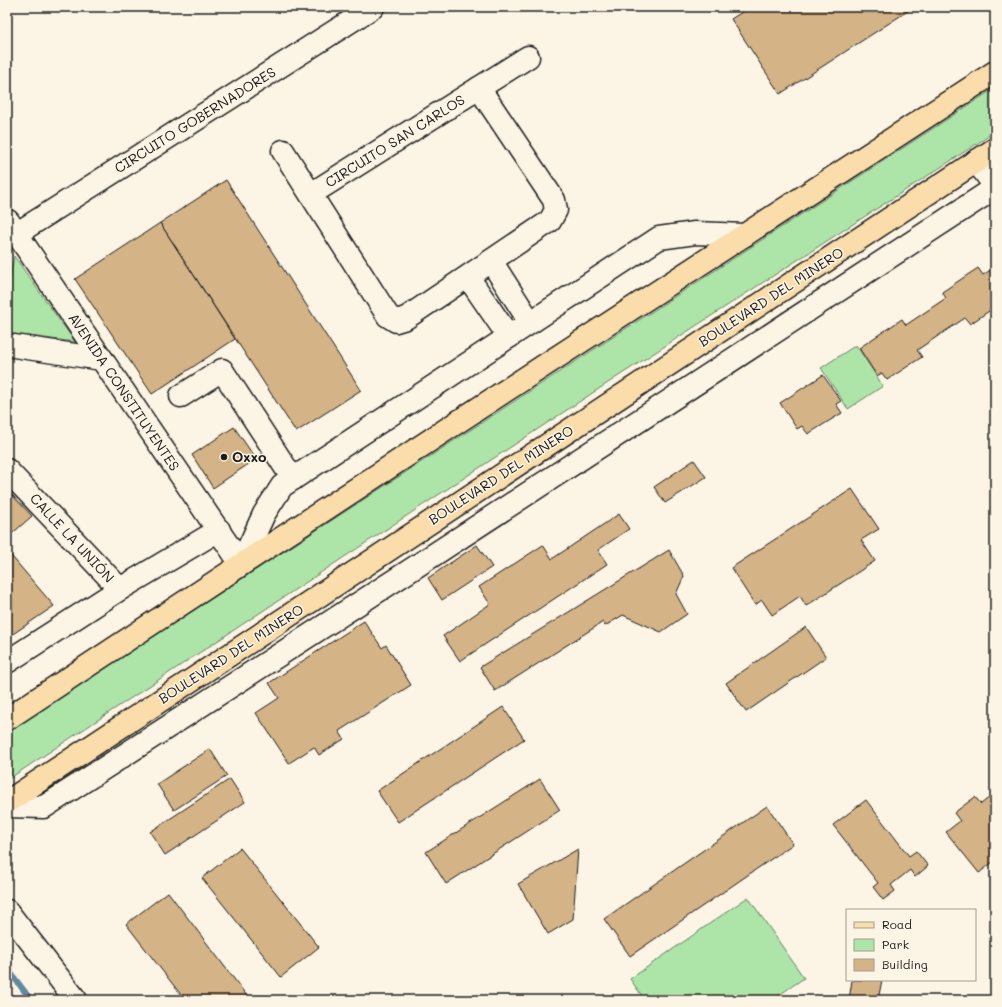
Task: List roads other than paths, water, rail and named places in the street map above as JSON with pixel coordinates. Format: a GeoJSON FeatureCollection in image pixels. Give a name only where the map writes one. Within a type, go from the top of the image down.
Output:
{"type":"FeatureCollection","features":[{"type":"Feature","properties":{"kind":"main road"},"geometry":{"type":"LineString","coordinates":[[7,719],[241,564],[995,72]]}},
{"type":"Feature","properties":{"kind":"main road","name":"BOULEVARD DEL MINERO"},"geometry":{"type":"LineString","coordinates":[[7,802],[995,149]]}},
{"type":"Feature","properties":{"kind":"street","name":"CIRCUITO GOBERNADORES"},"geometry":{"type":"LineString","coordinates":[[9,231],[374,7]]}},
{"type":"Feature","properties":{"kind":"street","name":"CIRCUITO SAN CARLOS"},"geometry":{"type":"LineString","coordinates":[[311,194],[528,58]]}},
{"type":"Feature","properties":{"kind":"street","name":"CIRCUITO SAN CARLOS"},"geometry":{"type":"LineString","coordinates":[[283,151],[388,316],[396,321],[406,318],[550,221],[556,210],[554,200],[479,88]]}},
{"type":"Feature","properties":{"kind":"street"},"geometry":{"type":"LineString","coordinates":[[7,806],[44,807],[410,571],[995,187],[976,161]]}},
{"type":"Feature","properties":{"kind":"street","name":"AVENIDA CONSTITUYENTES"},"geometry":{"type":"LineString","coordinates":[[9,231],[102,359],[241,564]]}},
{"type":"Feature","properties":{"kind":"street"},"geometry":{"type":"LineString","coordinates":[[241,564],[264,514],[282,486],[530,322],[659,238],[695,233],[745,235]]}},
{"type":"Feature","properties":{"kind":"street"},"geometry":{"type":"LineString","coordinates":[[491,261],[530,322]]}},
{"type":"Feature","properties":{"kind":"street"},"geometry":{"type":"LineString","coordinates":[[468,276],[509,337]]}},
{"type":"Feature","properties":{"kind":"street"},"geometry":{"type":"LineString","coordinates":[[7,345],[102,359]]}},
{"type":"Feature","properties":{"kind":"street"},"geometry":{"type":"LineString","coordinates":[[181,396],[222,370],[293,479]]}},
{"type":"Feature","properties":{"kind":"street","name":"CALLE LA UNIÓN"},"geometry":{"type":"LineString","coordinates":[[7,470],[120,589]]}},
{"type":"Feature","properties":{"kind":"street"},"geometry":{"type":"LineString","coordinates":[[7,662],[120,589],[219,530]]}},
{"type":"Feature","properties":{"kind":"street"},"geometry":{"type":"LineString","coordinates":[[7,911],[76,1000]]}},
{"type":"Feature","properties":{"kind":"waterway"},"geometry":{"type":"LineString","coordinates":[[7,968],[31,1000]]}},
{"type":"Feature","properties":{"kind":"place","name":"Oxxo"},"geometry":{"type":"Point","coordinates":[224,457]}}]}
